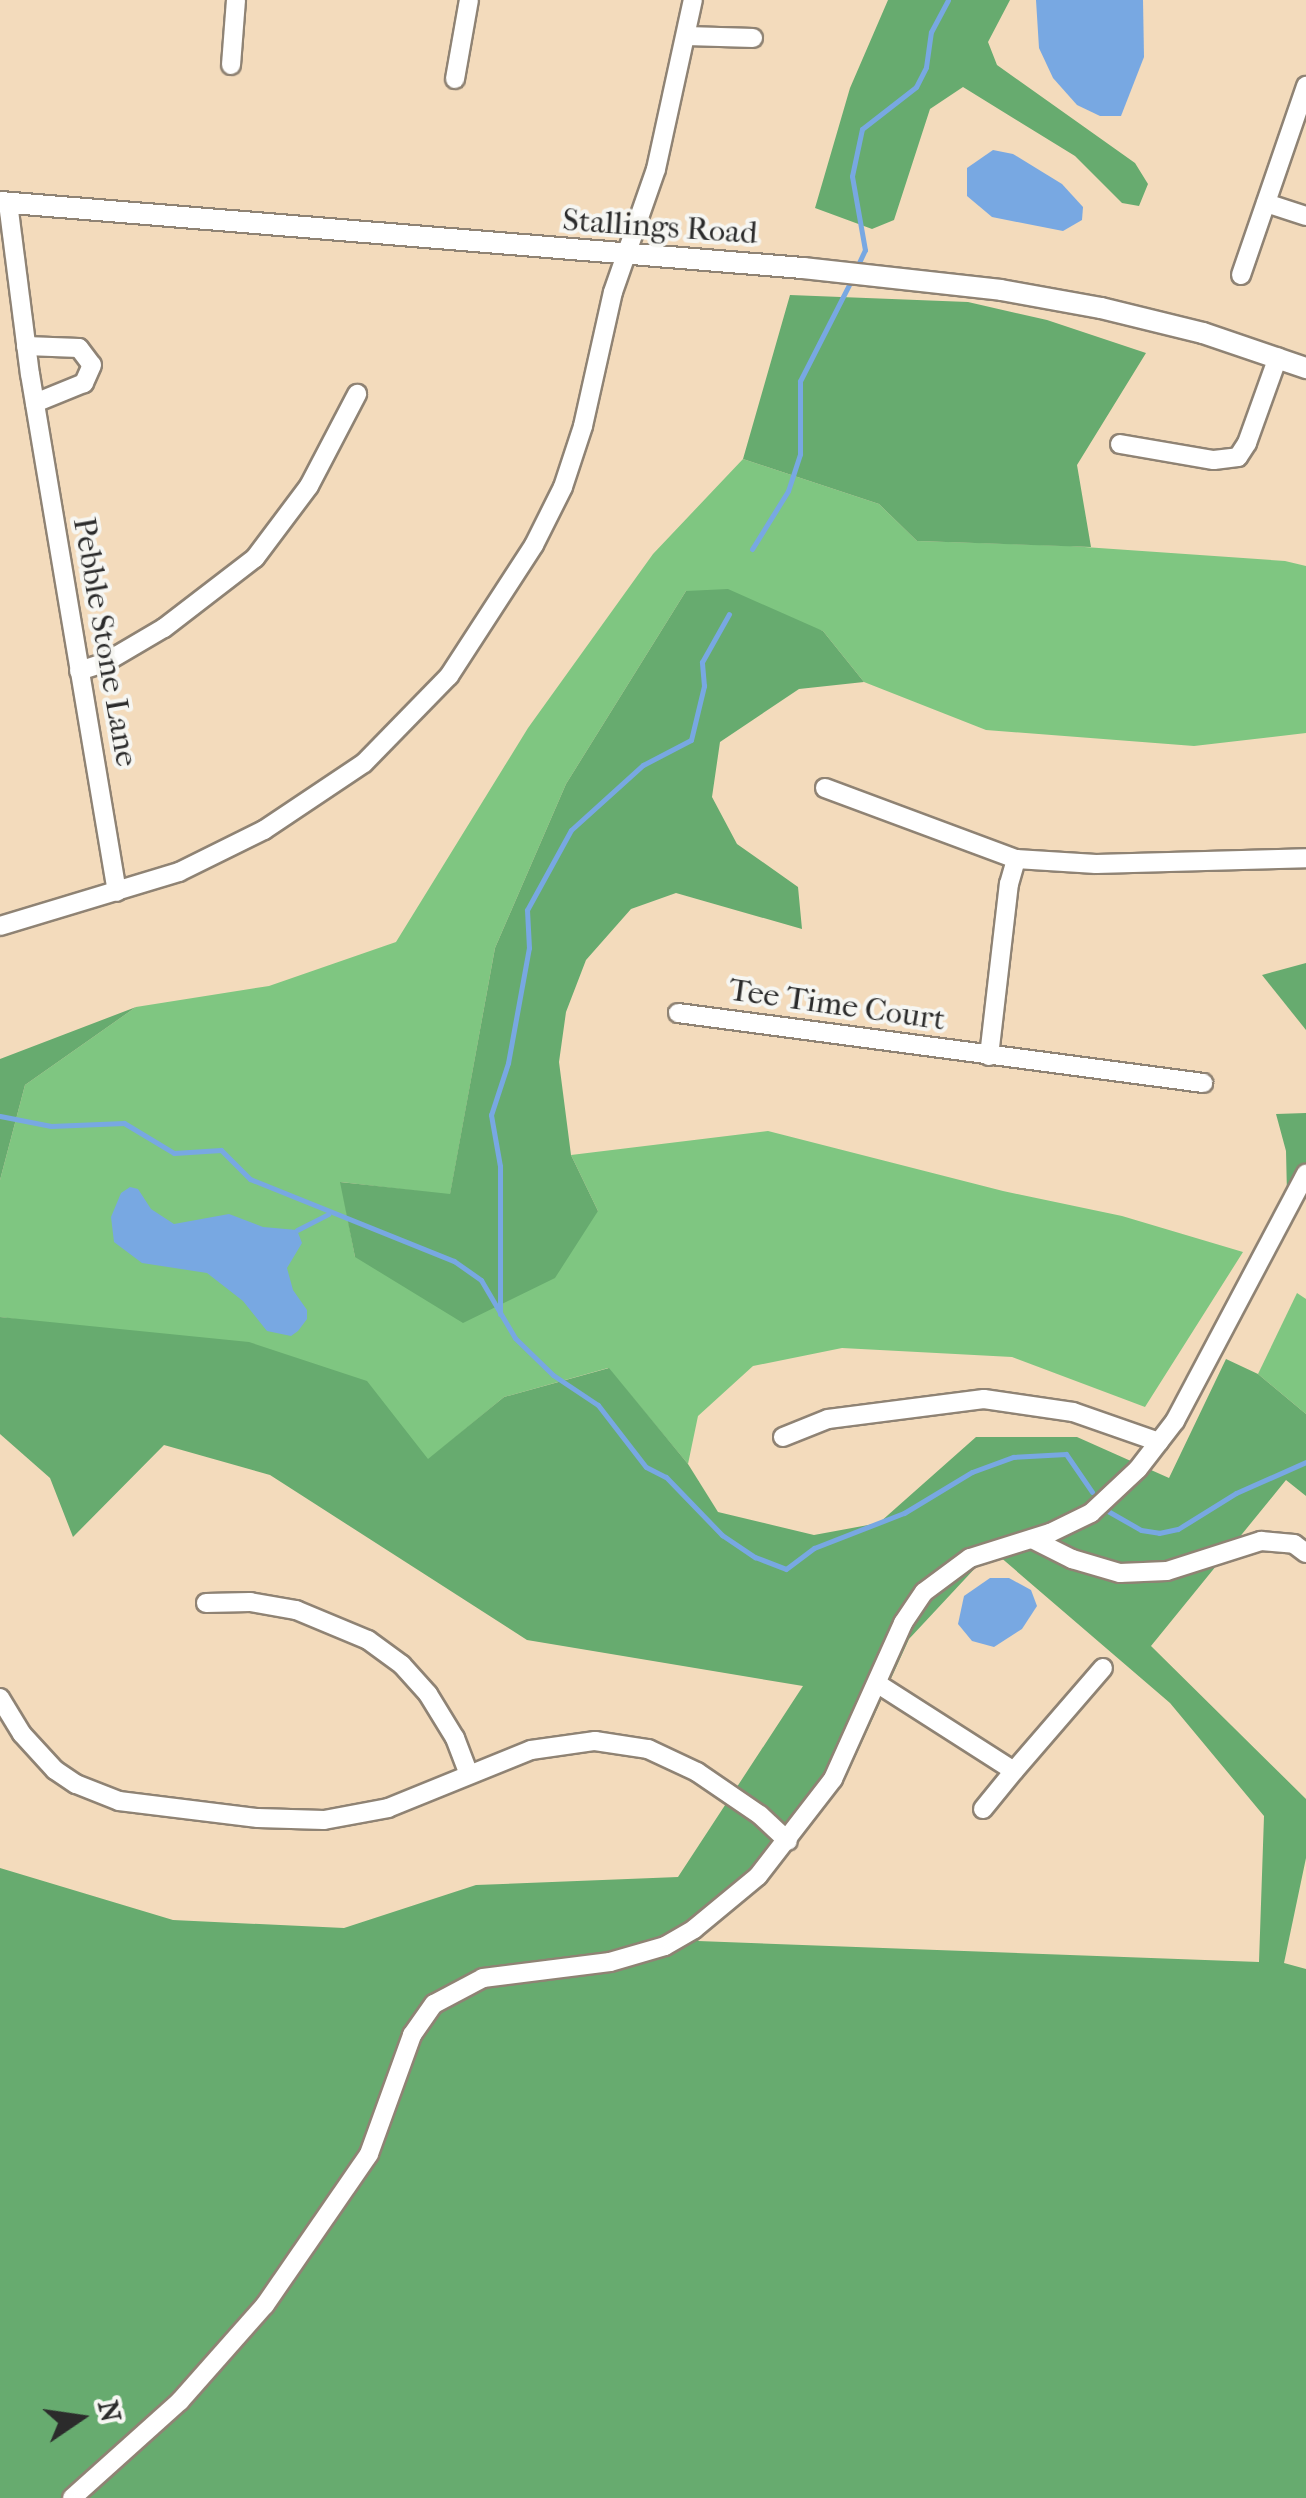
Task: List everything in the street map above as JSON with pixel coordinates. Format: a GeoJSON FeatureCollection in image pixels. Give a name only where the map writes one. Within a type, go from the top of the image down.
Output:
{"type":"FeatureCollection","features":[{"type":"Feature","properties":{"kind":"street"},"geometry":{"type":"LineString","coordinates":[[231,65],[236,0]]}},
{"type":"Feature","properties":{"kind":"street"},"geometry":{"type":"LineString","coordinates":[[455,78],[470,0]]}},
{"type":"Feature","properties":{"kind":"street"},"geometry":{"type":"LineString","coordinates":[[0,926],[117,892],[220,854],[321,794],[364,763],[449,676],[534,545],[564,487],[626,255],[656,169],[693,0]]}},
{"type":"Feature","properties":{"kind":"street"},"geometry":{"type":"LineString","coordinates":[[687,36],[753,38]]}},
{"type":"Feature","properties":{"kind":"street"},"geometry":{"type":"LineString","coordinates":[[1240,275],[1306,86]]}},
{"type":"Feature","properties":{"kind":"street","name":"Stallings Road"},"geometry":{"type":"LineString","coordinates":[[4,202],[901,279],[1101,308],[1278,356],[1306,368]]}},
{"type":"Feature","properties":{"kind":"street","name":"Pebble Stone Lane"},"geometry":{"type":"LineString","coordinates":[[4,202],[117,892]]}},
{"type":"Feature","properties":{"kind":"street"},"geometry":{"type":"LineString","coordinates":[[1266,202],[1306,216]]}},
{"type":"Feature","properties":{"kind":"street"},"geometry":{"type":"LineString","coordinates":[[26,346],[79,348],[92,365],[84,383],[35,403]]}},
{"type":"Feature","properties":{"kind":"street"},"geometry":{"type":"LineString","coordinates":[[1120,444],[1214,460],[1238,457],[1247,443],[1278,356]]}},
{"type":"Feature","properties":{"kind":"street"},"geometry":{"type":"LineString","coordinates":[[79,671],[106,662],[154,635],[256,558],[317,474],[357,394]]}},
{"type":"Feature","properties":{"kind":"street"},"geometry":{"type":"LineString","coordinates":[[824,788],[1016,859],[1096,864],[1306,858]]}},
{"type":"Feature","properties":{"kind":"street"},"geometry":{"type":"LineString","coordinates":[[988,1056],[1016,859]]}},
{"type":"Feature","properties":{"kind":"street","name":"Tee Time Court"},"geometry":{"type":"LineString","coordinates":[[678,1013],[1203,1083]]}},
{"type":"Feature","properties":{"kind":"street"},"geometry":{"type":"LineString","coordinates":[[72,2498],[180,2401],[223,2356],[286,2276],[369,2154],[412,2036],[434,2004],[483,1978],[610,1962],[664,1946],[734,1899],[788,1841],[834,1779],[903,1623],[932,1583],[970,1558],[1091,1514],[1138,1470],[1191,1394],[1304,1183]]}},
{"type":"Feature","properties":{"kind":"street"},"geometry":{"type":"LineString","coordinates":[[783,1436],[828,1419],[984,1399],[1072,1412],[1159,1442]]}},
{"type":"Feature","properties":{"kind":"street"},"geometry":{"type":"LineString","coordinates":[[1032,1538],[1072,1559],[1120,1574],[1167,1571],[1260,1542],[1294,1544],[1306,1552]]}},
{"type":"Feature","properties":{"kind":"street"},"geometry":{"type":"LineString","coordinates":[[206,1603],[250,1602],[296,1610],[368,1640],[402,1665],[428,1694],[455,1738],[469,1774]]}},
{"type":"Feature","properties":{"kind":"street"},"geometry":{"type":"LineString","coordinates":[[982,1809],[1103,1668]]}},
{"type":"Feature","properties":{"kind":"street"},"geometry":{"type":"LineString","coordinates":[[878,1684],[1014,1771]]}},
{"type":"Feature","properties":{"kind":"street"},"geometry":{"type":"LineString","coordinates":[[0,1698],[22,1734],[56,1770],[98,1795],[145,1806],[324,1820],[388,1808],[469,1774],[558,1744],[595,1741],[632,1745],[697,1772],[760,1814],[788,1841]]}},
{"type":"Feature","properties":{"kind":"green space"},"geometry":{"type":"Polygon","coordinates":[[[888,0],[1010,0],[988,42],[997,65],[1135,163],[1148,184],[1139,206],[1122,203],[1075,156],[963,87],[930,109],[894,220],[872,229],[815,208],[850,88],[888,0]]]}},
{"type":"Feature","properties":{"kind":"green space"},"geometry":{"type":"Polygon","coordinates":[[[790,295],[968,302],[1047,320],[1146,353],[1077,465],[1091,547],[917,541],[879,504],[743,459],[790,295]]]}},
{"type":"Feature","properties":{"kind":"green space"},"geometry":{"type":"Polygon","coordinates":[[[743,459],[879,504],[917,541],[1070,546],[1285,561],[1306,566],[1306,733],[1194,746],[986,730],[864,682],[823,631],[686,591],[566,784],[495,948],[450,1195],[341,1182],[355,1257],[598,1211],[571,1155],[768,1131],[1003,1191],[1122,1216],[1243,1252],[1145,1407],[1012,1357],[842,1348],[753,1366],[698,1416],[688,1464],[608,1368],[504,1397],[428,1460],[74,1327],[0,1317],[0,1180],[25,1085],[136,1007],[269,986],[396,942],[528,728],[653,554],[743,459]]]}},
{"type":"Feature","properties":{"kind":"green space"},"geometry":{"type":"Polygon","coordinates":[[[728,589],[823,631],[864,682],[799,689],[720,742],[712,797],[737,844],[798,887],[802,929],[676,893],[631,909],[586,960],[566,1012],[559,1062],[571,1155],[598,1211],[555,1278],[463,1323],[355,1257],[340,1182],[450,1194],[495,948],[566,784],[686,591],[728,589]]]}},
{"type":"Feature","properties":{"kind":"green space"},"geometry":{"type":"Polygon","coordinates":[[[1306,963],[1306,1030],[1262,975],[1306,963]]]}},
{"type":"Feature","properties":{"kind":"green space"},"geometry":{"type":"Polygon","coordinates":[[[136,1007],[25,1085],[0,1180],[0,1059],[136,1007]]]}},
{"type":"Feature","properties":{"kind":"green space"},"geometry":{"type":"Polygon","coordinates":[[[1306,1113],[1306,1198],[1287,1194],[1286,1151],[1276,1114],[1306,1113]]]}},
{"type":"Feature","properties":{"kind":"green space"},"geometry":{"type":"Polygon","coordinates":[[[1297,1293],[1306,1299],[1306,1414],[1258,1374],[1297,1293]]]}},
{"type":"Feature","properties":{"kind":"green space"},"geometry":{"type":"Polygon","coordinates":[[[0,1317],[249,1342],[367,1381],[428,1459],[504,1397],[609,1368],[688,1464],[718,1512],[814,1535],[879,1523],[976,1437],[1077,1437],[1169,1478],[1226,1359],[1258,1374],[1306,1414],[1306,1496],[1286,1480],[1151,1646],[1306,1799],[1306,1858],[1284,1963],[1306,1969],[1306,2498],[0,2498],[0,1868],[173,1920],[344,1928],[476,1885],[678,1877],[803,1686],[527,1640],[270,1475],[164,1445],[73,1537],[50,1478],[0,1434],[0,1317]],[[992,1550],[909,1639],[847,1775],[698,1941],[1259,1962],[1264,1816],[1170,1703],[992,1550]]]}},
{"type":"Feature","properties":{"kind":"water"},"geometry":{"type":"Polygon","coordinates":[[[1036,0],[1143,0],[1144,57],[1121,116],[1100,116],[1077,105],[1053,78],[1039,48],[1036,0]]]}},
{"type":"Feature","properties":{"kind":"water"},"geometry":{"type":"Polygon","coordinates":[[[993,150],[1013,154],[1062,184],[1083,207],[1082,220],[1063,231],[992,217],[967,196],[967,168],[993,150]]]}},
{"type":"Feature","properties":{"kind":"water"},"geometry":{"type":"Polygon","coordinates":[[[130,1187],[138,1189],[151,1209],[174,1224],[229,1214],[263,1227],[297,1230],[302,1243],[287,1268],[293,1290],[307,1310],[307,1319],[298,1331],[291,1336],[267,1331],[243,1301],[207,1273],[142,1263],[114,1242],[111,1217],[121,1193],[130,1187]]]}},
{"type":"Feature","properties":{"kind":"water"},"geometry":{"type":"Polygon","coordinates":[[[990,1578],[1009,1578],[1031,1590],[1037,1606],[1022,1629],[994,1647],[972,1641],[958,1624],[964,1596],[990,1578]]]}},
{"type":"Feature","properties":{"kind":"waterway"},"geometry":{"type":"LineString","coordinates":[[856,269],[865,250],[852,176],[862,129],[916,87],[926,67],[931,32],[948,0]]}},
{"type":"Feature","properties":{"kind":"waterway"},"geometry":{"type":"LineString","coordinates":[[752,549],[788,491],[800,454],[800,381],[852,279]]}},
{"type":"Feature","properties":{"kind":"waterway"},"geometry":{"type":"LineString","coordinates":[[500,1314],[500,1166],[491,1115],[508,1063],[529,948],[527,910],[571,830],[643,765],[691,740],[704,686],[702,662],[729,614]]}},
{"type":"Feature","properties":{"kind":"waterway"},"geometry":{"type":"LineString","coordinates":[[0,1116],[51,1126],[124,1123],[174,1153],[221,1150],[250,1179],[454,1261],[481,1280],[515,1338],[553,1375],[598,1405],[646,1467],[666,1477],[722,1535],[755,1557],[786,1569],[814,1548],[904,1513],[972,1472],[1013,1457],[1066,1454],[1092,1492]]}},
{"type":"Feature","properties":{"kind":"waterway"},"geometry":{"type":"LineString","coordinates":[[297,1230],[328,1214]]}},
{"type":"Feature","properties":{"kind":"waterway"},"geometry":{"type":"LineString","coordinates":[[1106,1510],[1141,1530],[1159,1533],[1178,1529],[1236,1493],[1306,1462]]}}]}
